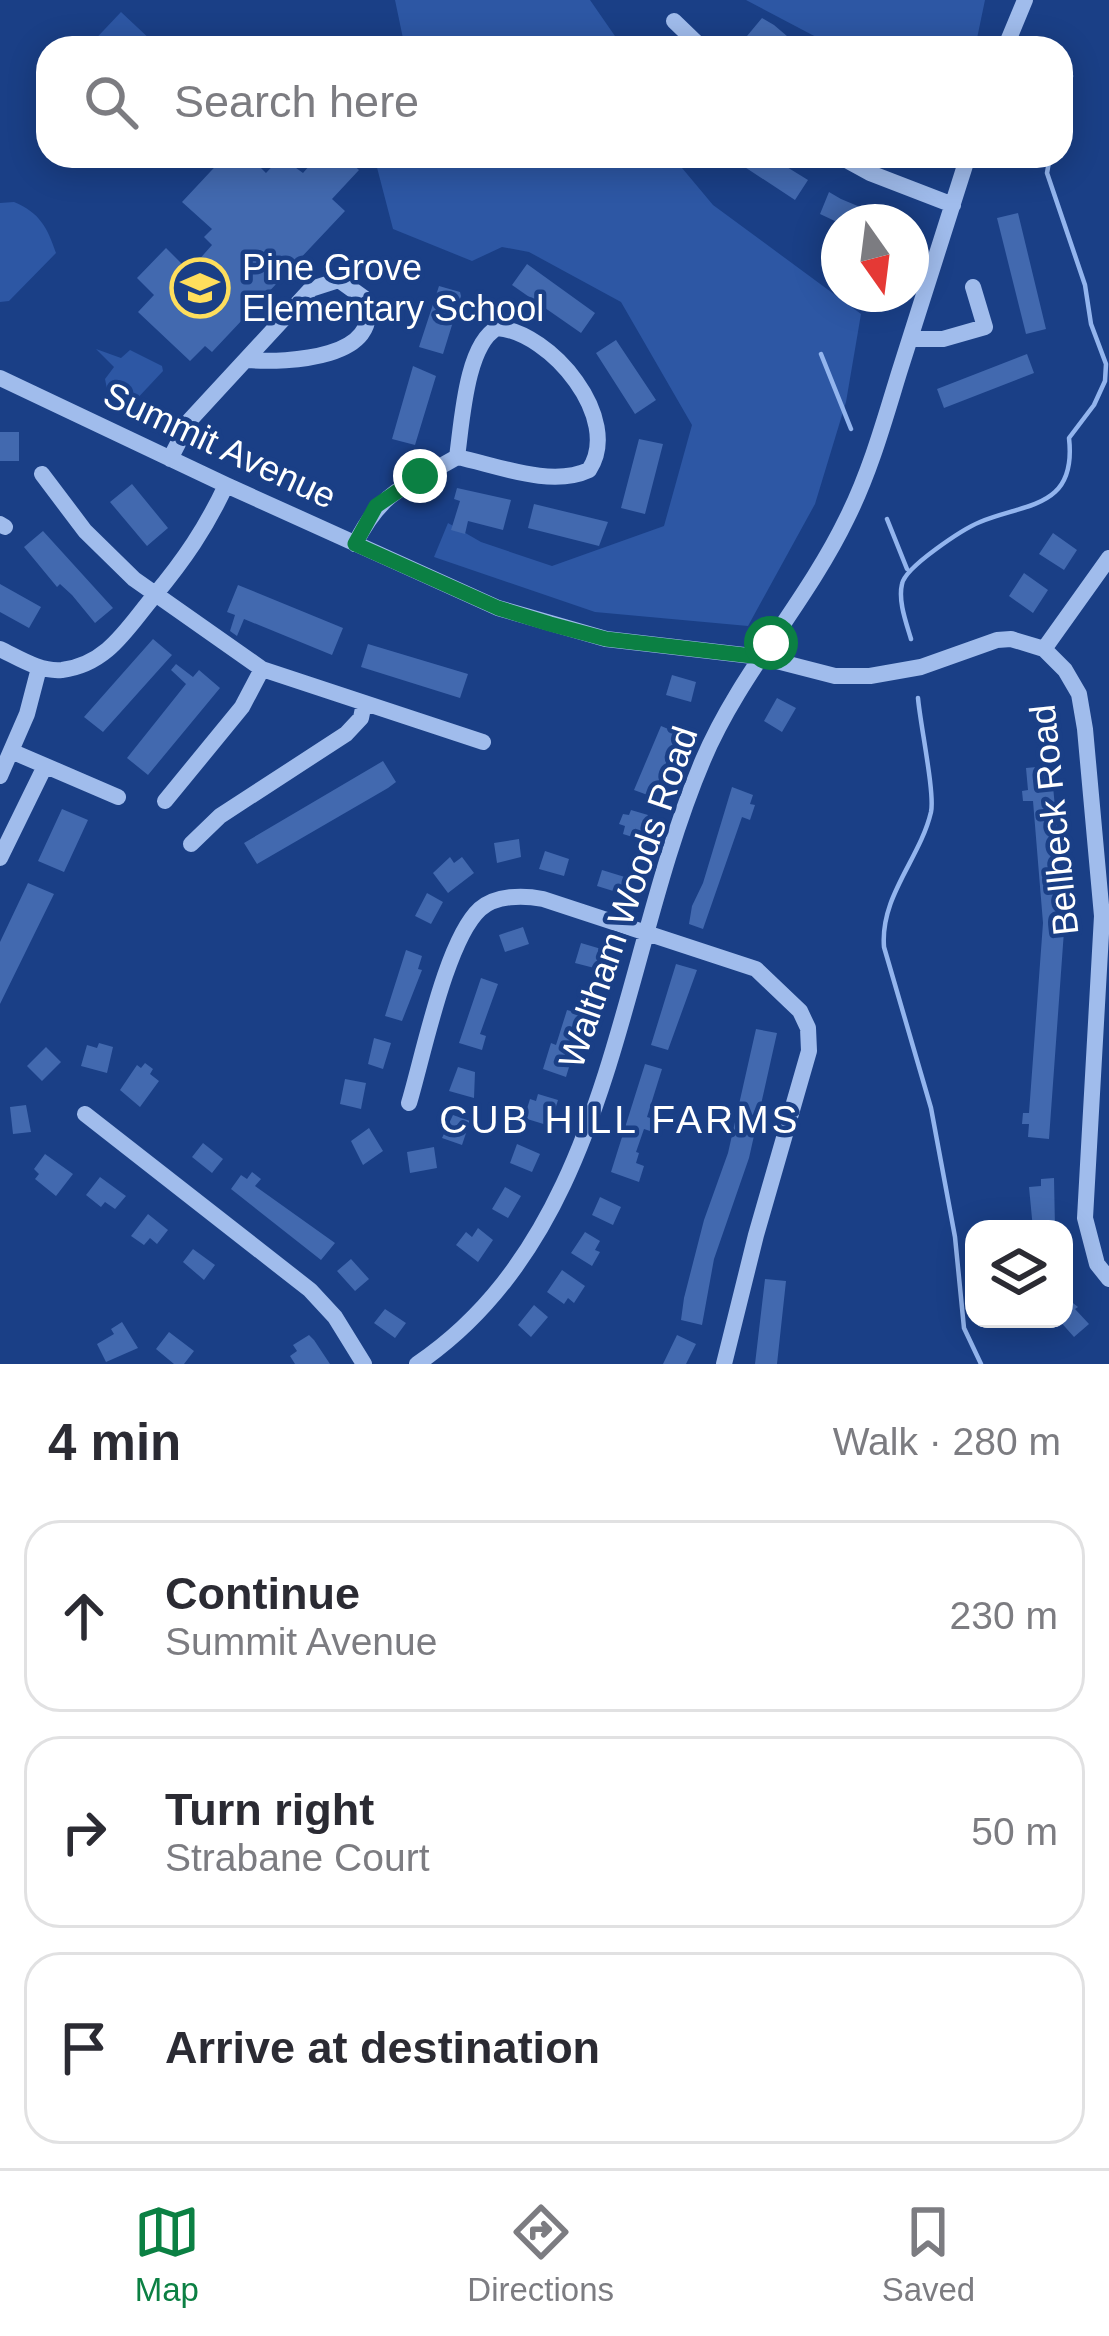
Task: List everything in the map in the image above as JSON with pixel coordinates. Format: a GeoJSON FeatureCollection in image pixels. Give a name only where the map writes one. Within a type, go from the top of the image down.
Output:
{"type":"FeatureCollection","features":[{"type":"Feature","properties":{"kind":"street"},"geometry":{"type":"LineString","coordinates":[[1010,36],[1025,0]]}},
{"type":"Feature","properties":{"kind":"street"},"geometry":{"type":"LineString","coordinates":[[674,21],[690,36]]}},
{"type":"Feature","properties":{"kind":"street"},"geometry":{"type":"LineString","coordinates":[[861,168],[952,205]]}},
{"type":"Feature","properties":{"kind":"street","name":"Waltham Woods Road"},"geometry":{"type":"LineString","coordinates":[[424,1362],[494,1297],[537,1239],[554,1206],[583,1137],[701,764],[730,706],[815,578],[861,490],[964,168]]}},
{"type":"Feature","properties":{"kind":"street"},"geometry":{"type":"LineString","coordinates":[[170,459],[190,420],[310,289],[339,280],[364,298],[369,319],[352,346],[271,362],[248,360]]}},
{"type":"Feature","properties":{"kind":"street"},"geometry":{"type":"LineString","coordinates":[[910,339],[943,339],[985,327],[974,287]]}},
{"type":"Feature","properties":{"kind":"street"},"geometry":{"type":"LineString","coordinates":[[355,544],[384,499],[457,457],[539,475],[577,476],[589,470],[601,440],[598,421],[542,345],[513,329],[497,328],[484,335],[476,355],[457,457]]}},
{"type":"Feature","properties":{"kind":"street","name":"Summit Avenue"},"geometry":{"type":"LineString","coordinates":[[0,378],[498,608],[606,639],[761,657]]}},
{"type":"Feature","properties":{"kind":"street"},"geometry":{"type":"LineString","coordinates":[[42,474],[103,550],[262,669],[483,742]]}},
{"type":"Feature","properties":{"kind":"street"},"geometry":{"type":"LineString","coordinates":[[0,649],[39,668],[58,670],[99,658],[193,549],[226,485]]}},
{"type":"Feature","properties":{"kind":"street"},"geometry":{"type":"LineString","coordinates":[[761,657],[836,676],[871,676],[921,667],[997,640],[1011,639],[1044,650],[1102,578],[1109,558]]}},
{"type":"Feature","properties":{"kind":"street","name":"Bellbeck Road"},"geometry":{"type":"LineString","coordinates":[[1044,650],[1079,694],[1085,729],[1102,916],[1085,1218],[1097,1264],[1109,1280]]}},
{"type":"Feature","properties":{"kind":"street"},"geometry":{"type":"LineString","coordinates":[[0,776],[27,715],[39,668]]}},
{"type":"Feature","properties":{"kind":"street"},"geometry":{"type":"LineString","coordinates":[[165,801],[242,707],[262,669]]}},
{"type":"Feature","properties":{"kind":"street"},"geometry":{"type":"LineString","coordinates":[[191,844],[220,816],[346,734],[361,718],[364,703]]}},
{"type":"Feature","properties":{"kind":"street"},"geometry":{"type":"LineString","coordinates":[[11,751],[118,797]]}},
{"type":"Feature","properties":{"kind":"street"},"geometry":{"type":"LineString","coordinates":[[0,858],[45,766]]}},
{"type":"Feature","properties":{"kind":"street"},"geometry":{"type":"LineString","coordinates":[[409,1103],[460,937],[482,907],[507,898],[531,897],[647,932],[756,969],[784,992],[808,1028],[809,1051],[724,1364]]}},
{"type":"Feature","properties":{"kind":"street"},"geometry":{"type":"LineString","coordinates":[[86,1114],[310,1290],[335,1317],[364,1364]]}},
{"type":"Feature","properties":{"kind":"shaded area"},"geometry":{"type":"Polygon","coordinates":[[[395,0],[590,0],[615,36],[402,36],[395,0]]]}},
{"type":"Feature","properties":{"kind":"shaded area"},"geometry":{"type":"Polygon","coordinates":[[[746,0],[985,0],[978,36],[814,36],[746,0]]]}},
{"type":"Feature","properties":{"kind":"shaded area"},"geometry":{"type":"Polygon","coordinates":[[[121,12],[147,36],[98,36],[121,12]]]}},
{"type":"Feature","properties":{"kind":"shaded area"},"geometry":{"type":"Polygon","coordinates":[[[377,168],[682,168],[713,205],[821,285],[821,312],[861,314],[846,402],[815,504],[748,626],[595,612],[434,557],[448,523],[481,542],[552,566],[664,526],[692,425],[621,302],[529,252],[502,247],[472,261],[393,229],[377,168]]]}},
{"type":"Feature","properties":{"kind":"shaded area"},"geometry":{"type":"Polygon","coordinates":[[[14,202],[41,222],[56,253],[9,301],[0,302],[0,203],[14,202]]]}},
{"type":"Feature","properties":{"kind":"shaded area"},"geometry":{"type":"Polygon","coordinates":[[[96,349],[121,358],[130,350],[162,366],[163,371],[133,403],[107,389],[105,379],[114,367],[96,349]]]}},
{"type":"Feature","properties":{"kind":"building"},"geometry":{"type":"Polygon","coordinates":[[[762,18],[787,36],[747,36],[762,18]]]}},
{"type":"Feature","properties":{"kind":"building"},"geometry":{"type":"Polygon","coordinates":[[[214,168],[261,168],[266,173],[271,168],[296,168],[303,173],[307,168],[359,170],[332,199],[345,211],[212,352],[205,346],[190,361],[138,312],[154,295],[137,278],[166,248],[189,271],[212,245],[204,237],[212,229],[182,202],[214,168]]]}},
{"type":"Feature","properties":{"kind":"building"},"geometry":{"type":"Polygon","coordinates":[[[746,168],[788,168],[808,180],[795,200],[746,168]]]}},
{"type":"Feature","properties":{"kind":"building"},"geometry":{"type":"Polygon","coordinates":[[[829,192],[853,204],[824,204],[829,192]]]}},
{"type":"Feature","properties":{"kind":"building"},"geometry":{"type":"Polygon","coordinates":[[[1018,213],[1046,329],[1026,334],[997,218],[1018,213]]]}},
{"type":"Feature","properties":{"kind":"building"},"geometry":{"type":"Polygon","coordinates":[[[527,264],[595,313],[581,333],[512,285],[527,264]]]}},
{"type":"Feature","properties":{"kind":"building"},"geometry":{"type":"Polygon","coordinates":[[[439,286],[461,296],[443,354],[419,347],[439,286]]]}},
{"type":"Feature","properties":{"kind":"building"},"geometry":{"type":"Polygon","coordinates":[[[616,340],[656,400],[635,414],[596,353],[616,340]]]}},
{"type":"Feature","properties":{"kind":"building"},"geometry":{"type":"Polygon","coordinates":[[[1027,354],[1034,373],[944,408],[937,389],[1027,354]]]}},
{"type":"Feature","properties":{"kind":"building"},"geometry":{"type":"Polygon","coordinates":[[[413,366],[436,376],[415,445],[392,439],[413,366]]]}},
{"type":"Feature","properties":{"kind":"building"},"geometry":{"type":"Polygon","coordinates":[[[0,432],[19,432],[19,461],[0,461],[0,432]]]}},
{"type":"Feature","properties":{"kind":"building"},"geometry":{"type":"Polygon","coordinates":[[[639,439],[663,444],[645,514],[621,508],[639,439]]]}},
{"type":"Feature","properties":{"kind":"building"},"geometry":{"type":"Polygon","coordinates":[[[132,484],[168,528],[147,546],[110,502],[132,484]]]}},
{"type":"Feature","properties":{"kind":"building"},"geometry":{"type":"Polygon","coordinates":[[[457,488],[511,500],[503,530],[468,521],[465,534],[451,530],[460,501],[454,499],[457,488]]]}},
{"type":"Feature","properties":{"kind":"building"},"geometry":{"type":"Polygon","coordinates":[[[534,504],[608,522],[599,546],[528,528],[534,504]]]}},
{"type":"Feature","properties":{"kind":"building"},"geometry":{"type":"Polygon","coordinates":[[[43,531],[113,608],[95,623],[24,547],[43,531]]]}},
{"type":"Feature","properties":{"kind":"building"},"geometry":{"type":"Polygon","coordinates":[[[1053,533],[1077,550],[1064,570],[1039,554],[1053,533]]]}},
{"type":"Feature","properties":{"kind":"building"},"geometry":{"type":"Polygon","coordinates":[[[1024,573],[1048,590],[1033,613],[1009,596],[1024,573]]]}},
{"type":"Feature","properties":{"kind":"building"},"geometry":{"type":"Polygon","coordinates":[[[0,584],[41,607],[29,628],[0,612],[0,584]]]}},
{"type":"Feature","properties":{"kind":"building"},"geometry":{"type":"Polygon","coordinates":[[[238,585],[343,628],[332,655],[244,619],[237,636],[230,631],[235,615],[227,612],[238,585]]]}},
{"type":"Feature","properties":{"kind":"building"},"geometry":{"type":"Polygon","coordinates":[[[153,639],[172,655],[103,732],[84,717],[153,639]]]}},
{"type":"Feature","properties":{"kind":"building"},"geometry":{"type":"Polygon","coordinates":[[[368,644],[468,674],[460,698],[361,667],[368,644]]]}},
{"type":"Feature","properties":{"kind":"building"},"geometry":{"type":"Polygon","coordinates":[[[176,664],[193,677],[199,670],[220,688],[148,775],[127,758],[186,684],[171,670],[176,664]]]}},
{"type":"Feature","properties":{"kind":"building"},"geometry":{"type":"Polygon","coordinates":[[[672,675],[696,682],[691,702],[666,695],[672,675]]]}},
{"type":"Feature","properties":{"kind":"building"},"geometry":{"type":"Polygon","coordinates":[[[777,698],[796,708],[782,732],[764,721],[777,698]]]}},
{"type":"Feature","properties":{"kind":"building"},"geometry":{"type":"Polygon","coordinates":[[[661,726],[678,733],[653,797],[634,790],[661,726]]]}},
{"type":"Feature","properties":{"kind":"building"},"geometry":{"type":"Polygon","coordinates":[[[383,761],[396,782],[257,864],[244,843],[383,761]]]}},
{"type":"Feature","properties":{"kind":"building"},"geometry":{"type":"Polygon","coordinates":[[[1037,767],[1038,776],[1052,775],[1065,917],[1049,1139],[1028,1137],[1029,1124],[1022,1124],[1023,1113],[1029,1113],[1043,923],[1033,801],[1023,801],[1022,791],[1028,790],[1026,768],[1037,767]]]}},
{"type":"Feature","properties":{"kind":"building"},"geometry":{"type":"Polygon","coordinates":[[[732,787],[753,795],[750,804],[755,805],[750,820],[742,817],[703,929],[689,924],[692,906],[732,787]]]}},
{"type":"Feature","properties":{"kind":"building"},"geometry":{"type":"Polygon","coordinates":[[[62,809],[88,820],[64,872],[38,861],[62,809]]]}},
{"type":"Feature","properties":{"kind":"building"},"geometry":{"type":"Polygon","coordinates":[[[631,810],[648,815],[642,840],[623,834],[625,826],[619,824],[631,810]]]}},
{"type":"Feature","properties":{"kind":"building"},"geometry":{"type":"Polygon","coordinates":[[[519,839],[521,857],[497,863],[494,843],[519,839]]]}},
{"type":"Feature","properties":{"kind":"building"},"geometry":{"type":"Polygon","coordinates":[[[545,851],[569,859],[564,876],[539,869],[545,851]]]}},
{"type":"Feature","properties":{"kind":"building"},"geometry":{"type":"Polygon","coordinates":[[[450,857],[454,863],[462,857],[474,873],[448,893],[433,873],[450,857]]]}},
{"type":"Feature","properties":{"kind":"building"},"geometry":{"type":"Polygon","coordinates":[[[602,870],[628,878],[623,894],[597,886],[602,870]]]}},
{"type":"Feature","properties":{"kind":"building"},"geometry":{"type":"Polygon","coordinates":[[[28,883],[54,894],[0,1004],[0,942],[28,883]]]}},
{"type":"Feature","properties":{"kind":"building"},"geometry":{"type":"Polygon","coordinates":[[[427,893],[443,902],[431,924],[415,916],[427,893]]]}},
{"type":"Feature","properties":{"kind":"building"},"geometry":{"type":"Polygon","coordinates":[[[523,927],[529,944],[505,952],[499,935],[523,927]]]}},
{"type":"Feature","properties":{"kind":"building"},"geometry":{"type":"Polygon","coordinates":[[[581,943],[608,951],[602,970],[575,963],[581,943]]]}},
{"type":"Feature","properties":{"kind":"building"},"geometry":{"type":"Polygon","coordinates":[[[406,950],[422,956],[418,969],[422,970],[402,1021],[385,1016],[406,950]]]}},
{"type":"Feature","properties":{"kind":"building"},"geometry":{"type":"Polygon","coordinates":[[[676,964],[697,970],[668,1050],[651,1045],[676,964]]]}},
{"type":"Feature","properties":{"kind":"building"},"geometry":{"type":"Polygon","coordinates":[[[481,978],[498,984],[480,1034],[486,1036],[482,1050],[459,1043],[481,978]]]}},
{"type":"Feature","properties":{"kind":"building"},"geometry":{"type":"Polygon","coordinates":[[[567,1010],[585,1015],[566,1077],[543,1069],[567,1010]]]}},
{"type":"Feature","properties":{"kind":"building"},"geometry":{"type":"Polygon","coordinates":[[[756,1029],[777,1033],[749,1158],[714,1259],[702,1325],[681,1320],[684,1298],[728,1153],[756,1029]]]}},
{"type":"Feature","properties":{"kind":"building"},"geometry":{"type":"Polygon","coordinates":[[[374,1038],[391,1043],[383,1069],[368,1064],[374,1038]]]}},
{"type":"Feature","properties":{"kind":"building"},"geometry":{"type":"Polygon","coordinates":[[[99,1043],[113,1047],[107,1073],[81,1066],[87,1045],[97,1048],[99,1043]]]}},
{"type":"Feature","properties":{"kind":"building"},"geometry":{"type":"Polygon","coordinates":[[[46,1047],[61,1062],[42,1081],[27,1066],[46,1047]]]}},
{"type":"Feature","properties":{"kind":"building"},"geometry":{"type":"Polygon","coordinates":[[[145,1063],[159,1081],[140,1107],[120,1090],[137,1065],[141,1068],[145,1063]]]}},
{"type":"Feature","properties":{"kind":"building"},"geometry":{"type":"Polygon","coordinates":[[[645,1064],[662,1069],[647,1117],[657,1120],[653,1132],[644,1129],[636,1152],[636,1163],[644,1166],[639,1182],[611,1172],[645,1064]]]}},
{"type":"Feature","properties":{"kind":"building"},"geometry":{"type":"Polygon","coordinates":[[[458,1067],[475,1072],[474,1098],[449,1091],[458,1067]]]}},
{"type":"Feature","properties":{"kind":"building"},"geometry":{"type":"Polygon","coordinates":[[[345,1079],[366,1083],[361,1109],[340,1104],[345,1079]]]}},
{"type":"Feature","properties":{"kind":"building"},"geometry":{"type":"Polygon","coordinates":[[[538,1094],[558,1100],[550,1126],[524,1118],[530,1099],[536,1101],[538,1094]]]}},
{"type":"Feature","properties":{"kind":"building"},"geometry":{"type":"Polygon","coordinates":[[[26,1105],[31,1132],[13,1134],[10,1107],[26,1105]]]}},
{"type":"Feature","properties":{"kind":"building"},"geometry":{"type":"Polygon","coordinates":[[[453,1115],[470,1121],[462,1145],[442,1138],[453,1115]]]}},
{"type":"Feature","properties":{"kind":"building"},"geometry":{"type":"Polygon","coordinates":[[[369,1128],[383,1151],[363,1165],[351,1141],[369,1128]]]}},
{"type":"Feature","properties":{"kind":"building"},"geometry":{"type":"Polygon","coordinates":[[[203,1143],[223,1159],[212,1173],[192,1157],[203,1143]]]}},
{"type":"Feature","properties":{"kind":"building"},"geometry":{"type":"Polygon","coordinates":[[[517,1144],[540,1154],[532,1172],[510,1163],[517,1144]]]}},
{"type":"Feature","properties":{"kind":"building"},"geometry":{"type":"Polygon","coordinates":[[[434,1147],[437,1168],[410,1173],[407,1152],[434,1147]]]}},
{"type":"Feature","properties":{"kind":"building"},"geometry":{"type":"Polygon","coordinates":[[[45,1154],[73,1174],[56,1196],[35,1179],[39,1174],[34,1169],[45,1154]]]}},
{"type":"Feature","properties":{"kind":"building"},"geometry":{"type":"Polygon","coordinates":[[[252,1172],[261,1179],[255,1186],[335,1243],[321,1260],[231,1189],[241,1175],[247,1179],[252,1172]]]}},
{"type":"Feature","properties":{"kind":"building"},"geometry":{"type":"Polygon","coordinates":[[[100,1177],[126,1196],[115,1209],[105,1202],[101,1207],[86,1195],[100,1177]]]}},
{"type":"Feature","properties":{"kind":"building"},"geometry":{"type":"Polygon","coordinates":[[[1054,1178],[1055,1220],[1032,1220],[1029,1187],[1041,1186],[1041,1179],[1054,1178]]]}},
{"type":"Feature","properties":{"kind":"building"},"geometry":{"type":"Polygon","coordinates":[[[505,1187],[521,1196],[508,1218],[492,1209],[505,1187]]]}},
{"type":"Feature","properties":{"kind":"building"},"geometry":{"type":"Polygon","coordinates":[[[600,1197],[621,1207],[613,1225],[592,1215],[600,1197]]]}},
{"type":"Feature","properties":{"kind":"building"},"geometry":{"type":"Polygon","coordinates":[[[148,1214],[168,1230],[157,1244],[150,1238],[144,1245],[131,1236],[148,1214]]]}},
{"type":"Feature","properties":{"kind":"building"},"geometry":{"type":"Polygon","coordinates":[[[478,1228],[493,1240],[478,1262],[456,1245],[466,1232],[472,1237],[478,1228]]]}},
{"type":"Feature","properties":{"kind":"building"},"geometry":{"type":"Polygon","coordinates":[[[585,1232],[600,1241],[592,1266],[571,1253],[585,1232]]]}},
{"type":"Feature","properties":{"kind":"building"},"geometry":{"type":"Polygon","coordinates":[[[193,1249],[215,1265],[204,1280],[183,1262],[193,1249]]]}},
{"type":"Feature","properties":{"kind":"building"},"geometry":{"type":"Polygon","coordinates":[[[351,1259],[369,1279],[355,1291],[337,1271],[351,1259]]]}},
{"type":"Feature","properties":{"kind":"building"},"geometry":{"type":"Polygon","coordinates":[[[562,1270],[585,1286],[574,1303],[568,1298],[564,1304],[547,1292],[562,1270]]]}},
{"type":"Feature","properties":{"kind":"building"},"geometry":{"type":"Polygon","coordinates":[[[765,1279],[786,1281],[777,1364],[755,1364],[765,1279]]]}},
{"type":"Feature","properties":{"kind":"building"},"geometry":{"type":"Polygon","coordinates":[[[1073,1303],[1089,1324],[1074,1337],[1066,1328],[1073,1328],[1073,1303]]]}},
{"type":"Feature","properties":{"kind":"building"},"geometry":{"type":"Polygon","coordinates":[[[534,1305],[548,1317],[531,1337],[518,1325],[534,1305]]]}},
{"type":"Feature","properties":{"kind":"building"},"geometry":{"type":"Polygon","coordinates":[[[385,1309],[406,1323],[395,1338],[374,1323],[385,1309]]]}},
{"type":"Feature","properties":{"kind":"building"},"geometry":{"type":"Polygon","coordinates":[[[122,1322],[138,1348],[106,1362],[97,1344],[114,1334],[111,1329],[122,1322]]]}},
{"type":"Feature","properties":{"kind":"building"},"geometry":{"type":"Polygon","coordinates":[[[169,1332],[194,1351],[184,1364],[174,1364],[156,1349],[169,1332]]]}},
{"type":"Feature","properties":{"kind":"building"},"geometry":{"type":"Polygon","coordinates":[[[309,1335],[330,1364],[295,1364],[290,1356],[297,1351],[293,1345],[309,1335]]]}},
{"type":"Feature","properties":{"kind":"building"},"geometry":{"type":"Polygon","coordinates":[[[677,1335],[696,1344],[686,1364],[663,1364],[677,1335]]]}},
{"type":"Feature","properties":{"kind":"waterway"},"geometry":{"type":"LineString","coordinates":[[911,639],[901,597],[906,577],[936,549],[972,526],[1030,506],[1056,491],[1065,478],[1069,438],[1105,381],[1106,364],[1091,324],[1085,285],[1048,168]]}},
{"type":"Feature","properties":{"kind":"waterway"},"geometry":{"type":"LineString","coordinates":[[821,354],[851,429]]}},
{"type":"Feature","properties":{"kind":"waterway"},"geometry":{"type":"LineString","coordinates":[[887,519],[907,569]]}},
{"type":"Feature","properties":{"kind":"waterway"},"geometry":{"type":"LineString","coordinates":[[918,698],[931,812],[888,911],[884,947],[931,1108],[955,1237],[964,1328],[981,1364]]}},
{"type":"Feature","properties":{"kind":"place","name":"Pine Grove Elementary School"},"geometry":{"type":"Point","coordinates":[200,288]}},
{"type":"Feature","properties":{"kind":"district","name":"CUB HILL FARMS"},"geometry":{"type":"Point","coordinates":[620,1119]}},
{"type":"Feature","properties":{"kind":"route"},"geometry":{"type":"LineString","coordinates":[[420,476],[376,506],[355,544],[498,608],[606,639],[761,657],[771,643]]}}]}
